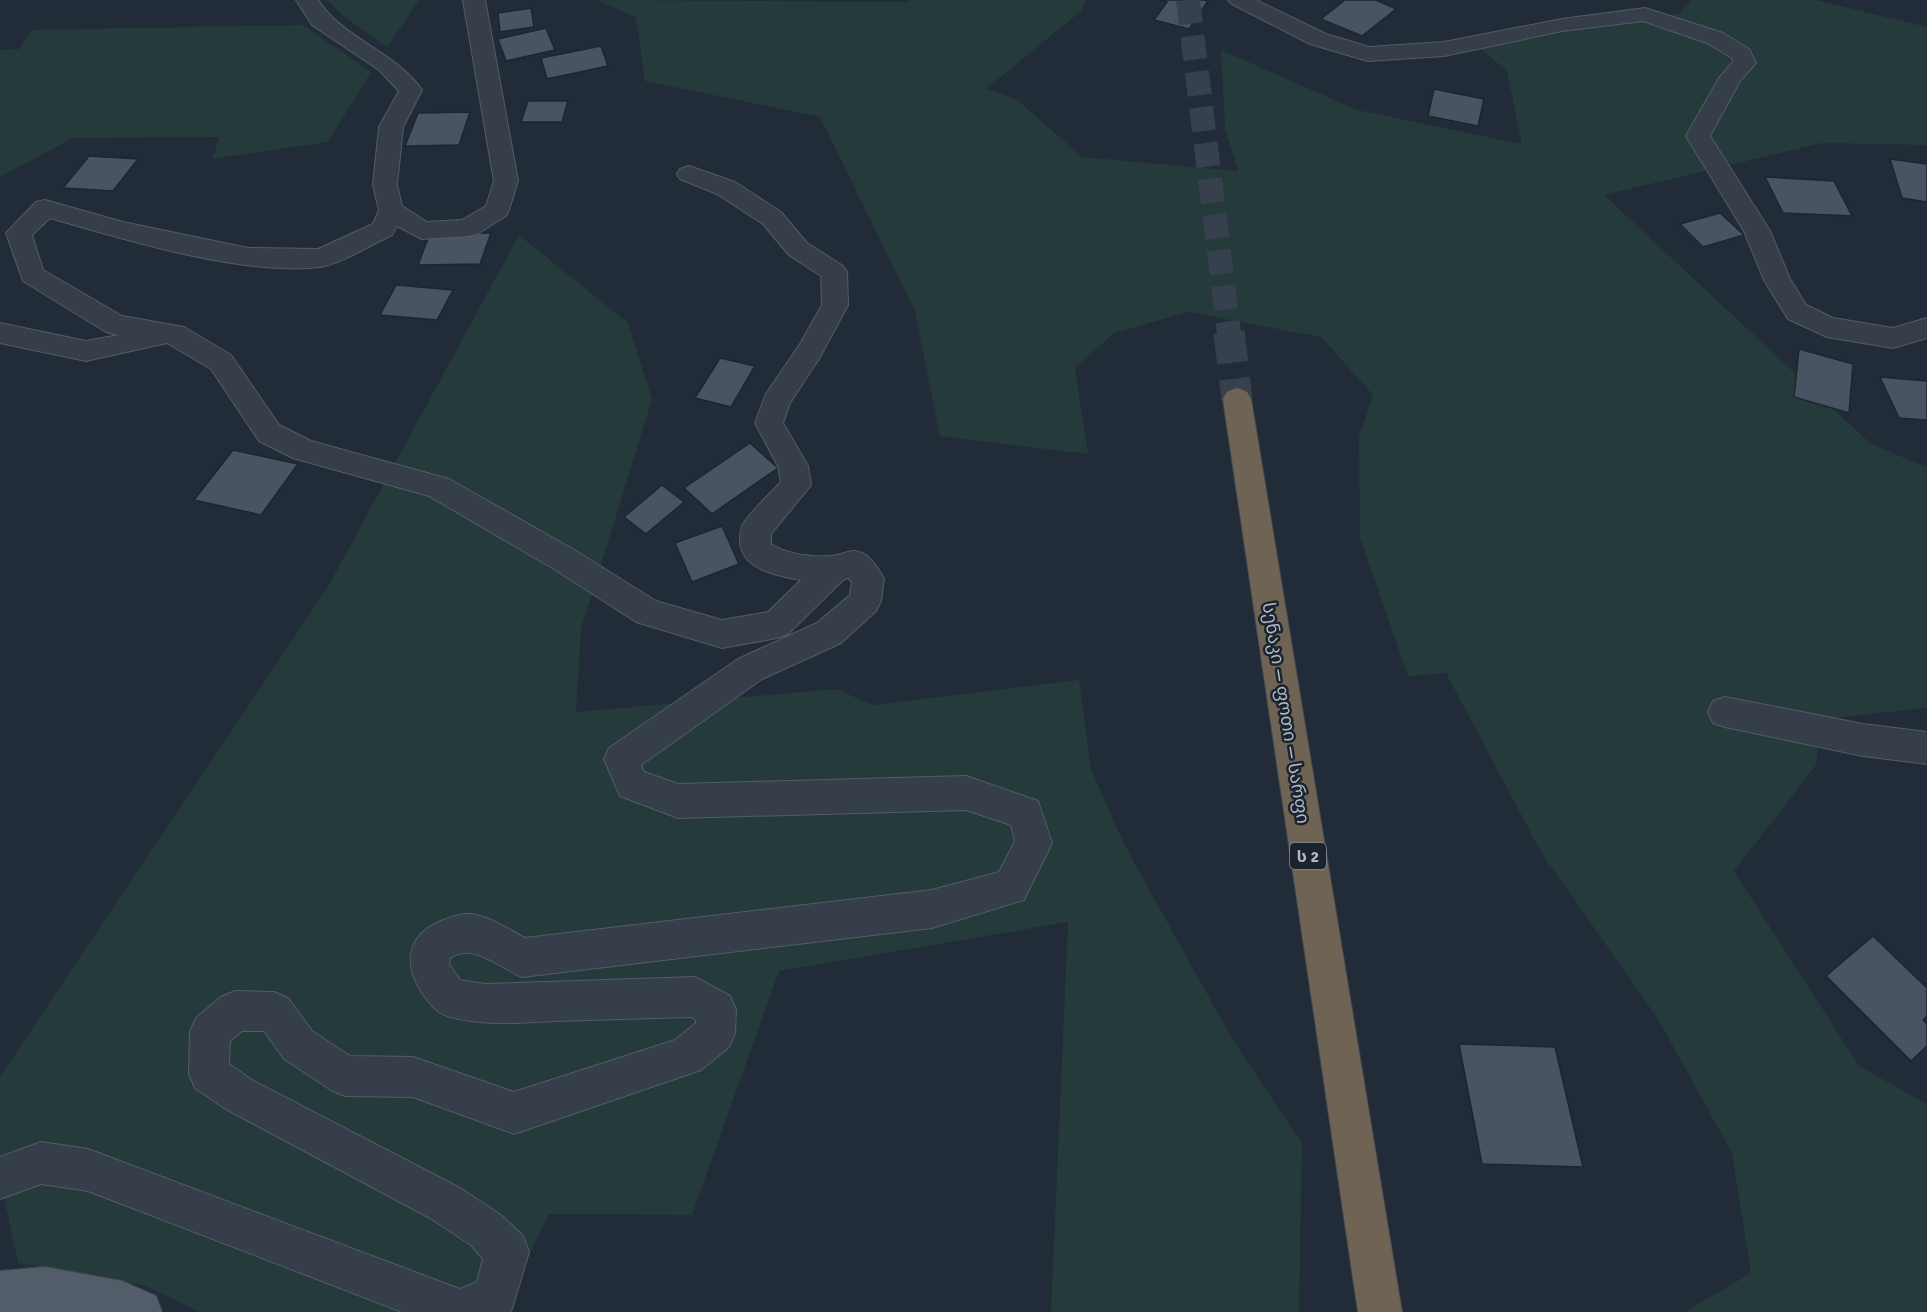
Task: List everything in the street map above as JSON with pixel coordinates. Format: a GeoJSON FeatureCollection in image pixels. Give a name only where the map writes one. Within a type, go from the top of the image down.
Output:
{"type":"FeatureCollection","features":[{"type":"Feature","properties":{"kind":"highway","name":"სენაკი — ფოთი — სარფი"},"geometry":{"type":"LineString","coordinates":[[1237,399],[1380,1312]]}},
{"type":"Feature","properties":{"kind":"main road"},"geometry":{"type":"LineString","coordinates":[[0,1293],[45,1289],[122,1303],[140,1312]]}},
{"type":"Feature","properties":{"kind":"street"},"geometry":{"type":"LineString","coordinates":[[307,0],[320,20],[387,65],[411,90],[391,127],[385,185],[391,210],[383,229],[321,258],[248,257],[122,230],[45,208],[19,233],[32,275],[116,325],[174,334],[221,362],[269,433],[303,450],[438,487],[565,560],[647,612],[722,634],[777,624],[833,569]]}},
{"type":"Feature","properties":{"kind":"street"},"geometry":{"type":"LineString","coordinates":[[391,210],[422,231],[468,228],[496,210],[506,181],[474,0]]}},
{"type":"Feature","properties":{"kind":"street"},"geometry":{"type":"LineString","coordinates":[[1239,0],[1269,9],[1318,39],[1368,54],[1444,50],[1562,25],[1645,14],[1715,38],[1741,54],[1745,63],[1731,78],[1698,136],[1757,231],[1777,280],[1797,312],[1827,327],[1893,338],[1927,328]]}},
{"type":"Feature","properties":{"kind":"street"},"geometry":{"type":"LineString","coordinates":[[0,1178],[41,1163],[88,1170],[460,1312],[495,1297],[507,1252],[486,1230],[445,1203],[238,1094],[210,1074],[210,1032],[235,1011],[274,1012],[298,1045],[345,1076],[413,1077],[514,1113],[687,1056],[715,1033],[716,1010],[695,997],[485,1004],[449,997],[429,969],[432,947],[450,933],[474,932],[522,958],[932,909],[1011,887],[1034,843],[1025,813],[966,793],[678,801],[632,784],[621,759],[750,669],[829,633],[865,601],[868,579],[855,564],[833,569],[799,569],[774,562],[756,550],[755,531],[796,485],[793,466],[769,423],[776,401],[810,350],[835,305],[834,272],[798,249],[772,218],[726,188],[689,174]]}},
{"type":"Feature","properties":{"kind":"street"},"geometry":{"type":"LineString","coordinates":[[0,333],[86,351],[174,334]]}},
{"type":"Feature","properties":{"kind":"street"},"geometry":{"type":"LineString","coordinates":[[1725,712],[1863,740],[1927,748]]}},
{"type":"Feature","properties":{"kind":"green space"},"geometry":{"type":"Polygon","coordinates":[[[327,0],[419,0],[387,47],[342,15],[327,0]]]}},
{"type":"Feature","properties":{"kind":"green space"},"geometry":{"type":"Polygon","coordinates":[[[597,0],[909,2],[910,0],[1087,0],[1081,11],[986,89],[1016,99],[1082,157],[1238,171],[1225,129],[1221,50],[1357,110],[1522,144],[1507,71],[1476,45],[1574,17],[1679,14],[1692,0],[1816,0],[1927,27],[1927,145],[1822,143],[1604,195],[1871,444],[1927,467],[1927,708],[1822,719],[1816,765],[1734,871],[1859,1066],[1927,1104],[1927,1312],[1685,1312],[1751,1273],[1732,1153],[1658,1019],[1541,852],[1446,673],[1408,676],[1360,538],[1359,437],[1373,395],[1321,337],[1188,312],[1114,333],[1075,368],[1088,454],[940,436],[915,311],[820,117],[645,81],[636,17],[597,0]]]}},
{"type":"Feature","properties":{"kind":"green space"},"geometry":{"type":"Polygon","coordinates":[[[303,25],[371,72],[328,142],[212,159],[220,137],[73,138],[0,177],[0,50],[19,49],[32,30],[303,25]]]}},
{"type":"Feature","properties":{"kind":"green space"},"geometry":{"type":"Polygon","coordinates":[[[519,235],[628,323],[652,399],[581,629],[576,712],[836,689],[873,705],[1079,680],[1091,769],[1124,844],[1230,1035],[1302,1143],[1299,1312],[1051,1312],[1068,922],[779,971],[692,1215],[549,1214],[502,1312],[199,1312],[146,1286],[18,1263],[0,1178],[0,1077],[330,583],[519,235]]]}},
{"type":"Feature","properties":{"kind":"building"},"geometry":{"type":"Polygon","coordinates":[[[1160,0],[1208,1],[1189,29],[1154,20],[1167,2],[1160,0]]]}},
{"type":"Feature","properties":{"kind":"building"},"geometry":{"type":"Polygon","coordinates":[[[1345,0],[1376,0],[1396,9],[1362,36],[1321,19],[1345,0]]]}},
{"type":"Feature","properties":{"kind":"building"},"geometry":{"type":"Polygon","coordinates":[[[531,8],[534,27],[500,32],[498,13],[531,8]]]}},
{"type":"Feature","properties":{"kind":"building"},"geometry":{"type":"Polygon","coordinates":[[[546,28],[555,50],[506,61],[498,39],[546,28]]]}},
{"type":"Feature","properties":{"kind":"building"},"geometry":{"type":"Polygon","coordinates":[[[601,46],[608,66],[547,79],[541,58],[601,46]]]}},
{"type":"Feature","properties":{"kind":"building"},"geometry":{"type":"Polygon","coordinates":[[[1434,89],[1484,99],[1478,126],[1428,116],[1434,89]]]}},
{"type":"Feature","properties":{"kind":"building"},"geometry":{"type":"Polygon","coordinates":[[[528,101],[568,101],[562,122],[521,122],[528,101]]]}},
{"type":"Feature","properties":{"kind":"building"},"geometry":{"type":"Polygon","coordinates":[[[470,112],[459,145],[405,146],[418,113],[470,112]]]}},
{"type":"Feature","properties":{"kind":"building"},"geometry":{"type":"Polygon","coordinates":[[[89,156],[138,159],[113,191],[63,188],[89,156]]]}},
{"type":"Feature","properties":{"kind":"building"},"geometry":{"type":"Polygon","coordinates":[[[1890,159],[1927,164],[1927,202],[1902,198],[1890,159]]]}},
{"type":"Feature","properties":{"kind":"building"},"geometry":{"type":"Polygon","coordinates":[[[1765,177],[1834,181],[1852,216],[1783,213],[1765,177]]]}},
{"type":"Feature","properties":{"kind":"building"},"geometry":{"type":"Polygon","coordinates":[[[1720,213],[1744,235],[1703,247],[1680,224],[1720,213]]]}},
{"type":"Feature","properties":{"kind":"building"},"geometry":{"type":"Polygon","coordinates":[[[430,233],[491,233],[480,264],[418,265],[430,233]]]}},
{"type":"Feature","properties":{"kind":"building"},"geometry":{"type":"Polygon","coordinates":[[[396,285],[453,290],[437,320],[380,315],[396,285]]]}},
{"type":"Feature","properties":{"kind":"building"},"geometry":{"type":"Polygon","coordinates":[[[1799,349],[1853,364],[1849,413],[1794,397],[1799,349]]]}},
{"type":"Feature","properties":{"kind":"building"},"geometry":{"type":"Polygon","coordinates":[[[720,358],[755,366],[731,407],[695,398],[720,358]]]}},
{"type":"Feature","properties":{"kind":"building"},"geometry":{"type":"Polygon","coordinates":[[[1880,377],[1927,381],[1927,420],[1899,418],[1880,377]]]}},
{"type":"Feature","properties":{"kind":"building"},"geometry":{"type":"Polygon","coordinates":[[[750,443],[778,468],[712,514],[684,488],[750,443]]]}},
{"type":"Feature","properties":{"kind":"building"},"geometry":{"type":"Polygon","coordinates":[[[233,450],[298,464],[261,515],[194,500],[233,450]]]}},
{"type":"Feature","properties":{"kind":"building"},"geometry":{"type":"Polygon","coordinates":[[[662,485],[684,502],[646,534],[624,517],[662,485]]]}},
{"type":"Feature","properties":{"kind":"building"},"geometry":{"type":"Polygon","coordinates":[[[722,526],[739,564],[692,582],[675,543],[722,526]]]}},
{"type":"Feature","properties":{"kind":"building"},"geometry":{"type":"Polygon","coordinates":[[[1873,936],[1927,988],[1927,1016],[1923,1020],[1927,1024],[1927,1046],[1911,1061],[1826,976],[1873,936]]]}},
{"type":"Feature","properties":{"kind":"building"},"geometry":{"type":"Polygon","coordinates":[[[1459,1044],[1555,1047],[1583,1167],[1482,1164],[1459,1044]]]}},
{"type":"Feature","properties":{"kind":"tunnel"},"geometry":{"type":"LineString","coordinates":[[1188,0],[1229,333]]}},
{"type":"Feature","properties":{"kind":"tunnel"},"geometry":{"type":"LineString","coordinates":[[1229,332],[1237,399]]}}]}
